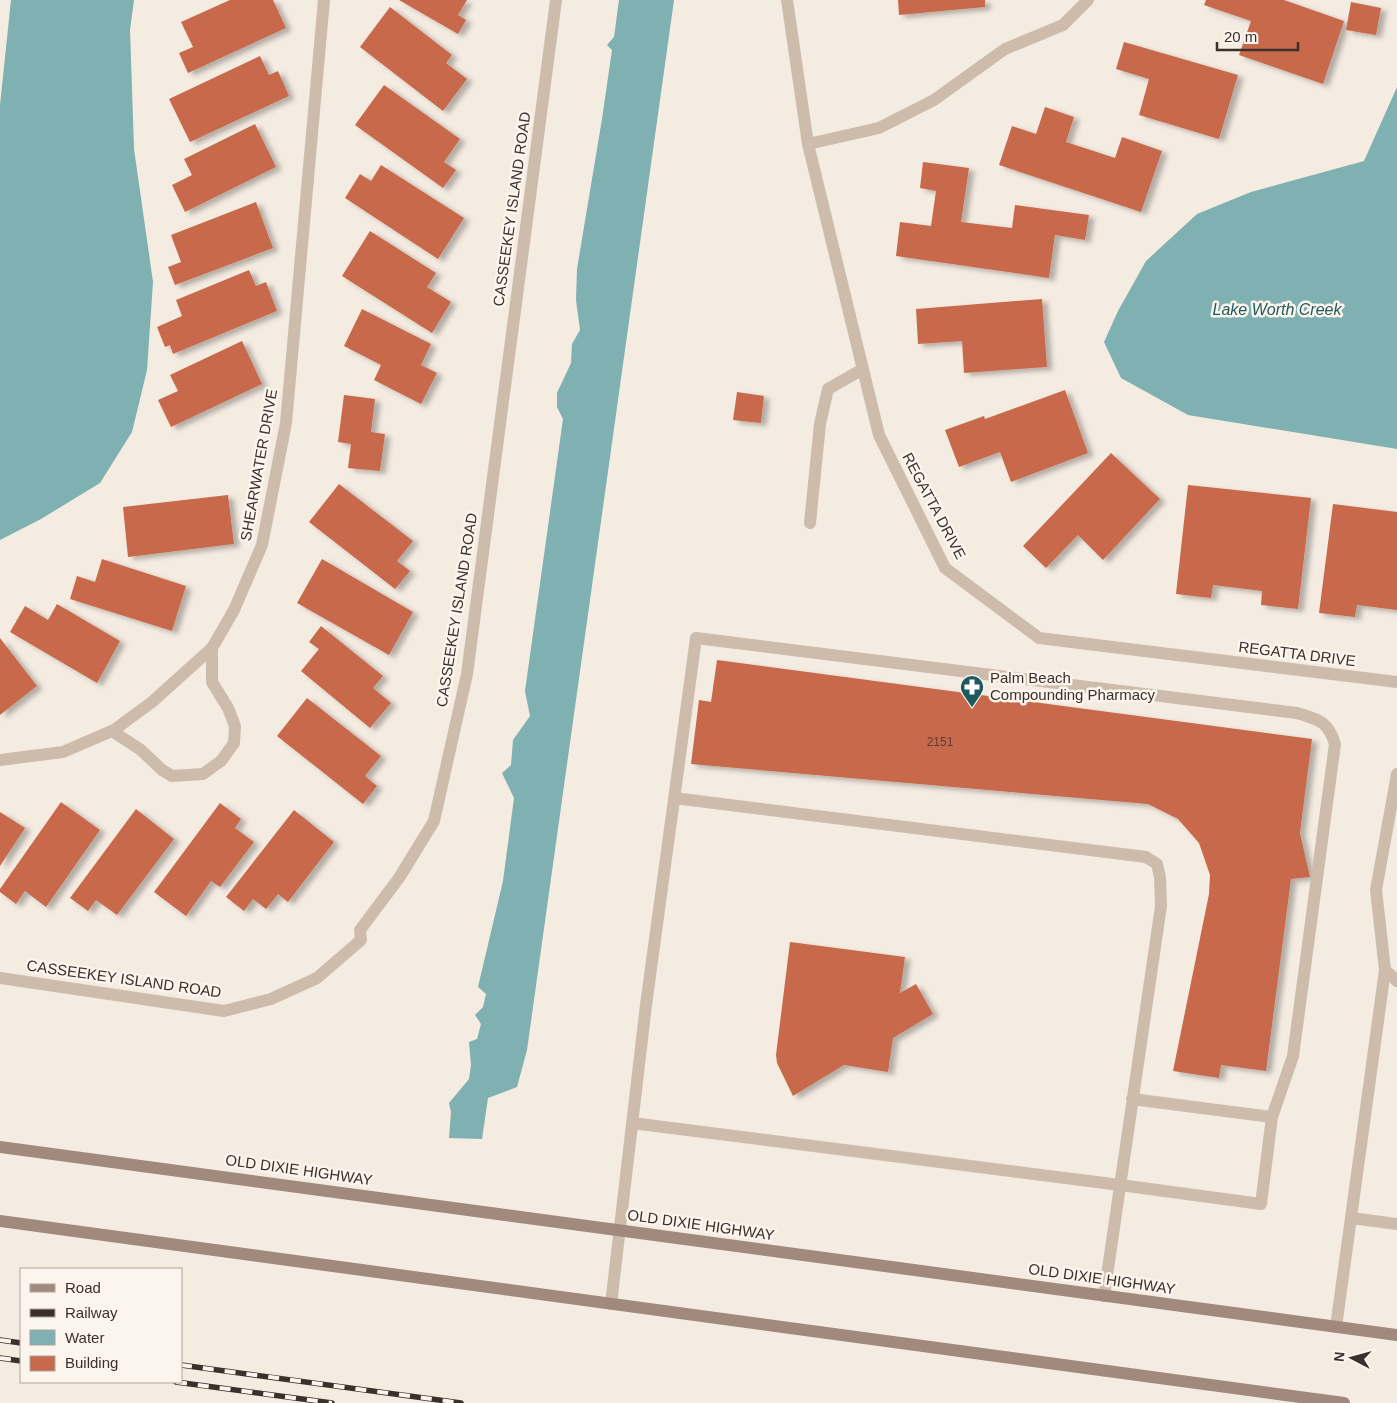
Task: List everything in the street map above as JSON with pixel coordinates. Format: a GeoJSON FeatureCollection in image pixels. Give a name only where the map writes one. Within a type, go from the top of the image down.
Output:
{"type":"FeatureCollection","features":[{"type":"Feature","properties":{"kind":"main road","name":"OLD DIXIE HIGHWAY"},"geometry":{"type":"LineString","coordinates":[[0,1147],[1397,1335]]}},
{"type":"Feature","properties":{"kind":"main road"},"geometry":{"type":"LineString","coordinates":[[0,1221],[1344,1403]]}},
{"type":"Feature","properties":{"kind":"street","name":"SHEARWATER DRIVE"},"geometry":{"type":"LineString","coordinates":[[0,760],[63,752],[112,731],[152,702],[212,648],[234,610],[262,545],[286,423],[324,0]]}},
{"type":"Feature","properties":{"kind":"street","name":"CASSEEKEY ISLAND ROAD"},"geometry":{"type":"LineString","coordinates":[[0,978],[224,1011],[271,999],[318,978],[361,940],[360,930],[400,878],[434,820],[467,674],[556,0]]}},
{"type":"Feature","properties":{"kind":"street","name":"REGATTA DRIVE"},"geometry":{"type":"LineString","coordinates":[[787,0],[808,144],[879,435],[945,568],[1039,638],[1397,682]]}},
{"type":"Feature","properties":{"kind":"street"},"geometry":{"type":"LineString","coordinates":[[808,144],[880,128],[934,100],[1004,48],[1063,25],[1088,0]]}},
{"type":"Feature","properties":{"kind":"street"},"geometry":{"type":"LineString","coordinates":[[810,523],[820,424],[828,389],[863,369]]}},
{"type":"Feature","properties":{"kind":"street"},"geometry":{"type":"LineString","coordinates":[[611,1304],[620,1230],[632,1123],[646,1005],[696,638],[1298,713],[1320,721],[1331,730],[1335,744],[1293,1056],[1272,1117],[1261,1204],[632,1123]]}},
{"type":"Feature","properties":{"kind":"street"},"geometry":{"type":"LineString","coordinates":[[112,731],[141,750],[162,770],[172,776],[203,774],[221,761],[234,743],[234,726],[228,708],[212,682],[212,648]]}},
{"type":"Feature","properties":{"kind":"street"},"geometry":{"type":"LineString","coordinates":[[1336,1327],[1385,970],[1376,890],[1397,774]]}},
{"type":"Feature","properties":{"kind":"street"},"geometry":{"type":"LineString","coordinates":[[674,798],[1146,857],[1157,864],[1160,877],[1161,906],[1104,1296]]}},
{"type":"Feature","properties":{"kind":"street"},"geometry":{"type":"LineString","coordinates":[[1385,970],[1397,981]]}},
{"type":"Feature","properties":{"kind":"street"},"geometry":{"type":"LineString","coordinates":[[1132,1099],[1272,1117]]}},
{"type":"Feature","properties":{"kind":"street"},"geometry":{"type":"LineString","coordinates":[[1351,1218],[1397,1224]]}},
{"type":"Feature","properties":{"kind":"water"},"geometry":{"type":"Polygon","coordinates":[[[11,0],[134,0],[130,30],[134,149],[153,282],[147,370],[132,432],[100,483],[41,519],[0,540],[0,105],[11,0]]]}},
{"type":"Feature","properties":{"kind":"water"},"geometry":{"type":"Polygon","coordinates":[[[619,0],[674,0],[527,1050],[517,1087],[488,1098],[482,1139],[449,1138],[451,1112],[449,1103],[469,1079],[471,1065],[469,1042],[477,1039],[481,1024],[475,1015],[483,1007],[486,994],[478,987],[503,881],[514,798],[502,773],[511,765],[513,740],[530,716],[525,691],[563,419],[557,407],[557,393],[571,363],[572,344],[580,330],[576,300],[577,269],[612,50],[607,45],[614,37],[619,0]]]}},
{"type":"Feature","properties":{"kind":"water","name":"Lake Worth Creek"},"geometry":{"type":"Polygon","coordinates":[[[1397,87],[1397,449],[1188,415],[1121,378],[1104,342],[1118,311],[1146,261],[1197,214],[1251,192],[1364,161],[1397,87]]]}},
{"type":"Feature","properties":{"kind":"building"},"geometry":{"type":"Polygon","coordinates":[[[230,0],[273,0],[286,28],[188,73],[179,53],[193,47],[181,22],[230,0]]]}},
{"type":"Feature","properties":{"kind":"building"},"geometry":{"type":"Polygon","coordinates":[[[399,0],[467,0],[458,15],[466,20],[458,34],[399,0]]]}},
{"type":"Feature","properties":{"kind":"building"},"geometry":{"type":"Polygon","coordinates":[[[898,0],[985,0],[985,7],[899,15],[898,0]]]}},
{"type":"Feature","properties":{"kind":"building"},"geometry":{"type":"Polygon","coordinates":[[[1206,0],[1284,0],[1344,21],[1323,84],[1239,55],[1251,21],[1204,5],[1206,0]]]}},
{"type":"Feature","properties":{"kind":"building"},"geometry":{"type":"Polygon","coordinates":[[[1351,2],[1381,8],[1376,35],[1346,30],[1351,2]]]}},
{"type":"Feature","properties":{"kind":"building"},"geometry":{"type":"Polygon","coordinates":[[[390,7],[452,55],[446,63],[467,79],[443,111],[360,47],[390,7]]]}},
{"type":"Feature","properties":{"kind":"building"},"geometry":{"type":"Polygon","coordinates":[[[1124,42],[1238,75],[1219,139],[1139,115],[1149,79],[1116,69],[1124,42]]]}},
{"type":"Feature","properties":{"kind":"building"},"geometry":{"type":"Polygon","coordinates":[[[260,56],[269,75],[278,71],[289,96],[190,142],[169,99],[260,56]]]}},
{"type":"Feature","properties":{"kind":"building"},"geometry":{"type":"Polygon","coordinates":[[[384,85],[460,139],[444,162],[456,170],[443,188],[355,125],[384,85]]]}},
{"type":"Feature","properties":{"kind":"building"},"geometry":{"type":"Polygon","coordinates":[[[1045,107],[1074,117],[1066,142],[1115,158],[1122,137],[1162,151],[1141,212],[999,165],[1012,126],[1036,134],[1045,107]]]}},
{"type":"Feature","properties":{"kind":"building"},"geometry":{"type":"Polygon","coordinates":[[[255,124],[276,167],[185,212],[172,185],[192,175],[184,159],[255,124]]]}},
{"type":"Feature","properties":{"kind":"building"},"geometry":{"type":"Polygon","coordinates":[[[923,162],[969,168],[961,222],[1012,228],[1015,205],[1089,215],[1085,240],[1055,235],[1049,278],[896,256],[900,222],[931,226],[936,191],[920,188],[923,162]]]}},
{"type":"Feature","properties":{"kind":"building"},"geometry":{"type":"Polygon","coordinates":[[[381,165],[464,218],[438,259],[345,198],[360,174],[371,181],[381,165]]]}},
{"type":"Feature","properties":{"kind":"building"},"geometry":{"type":"Polygon","coordinates":[[[256,202],[273,248],[175,285],[168,267],[181,262],[171,235],[256,202]]]}},
{"type":"Feature","properties":{"kind":"building"},"geometry":{"type":"Polygon","coordinates":[[[370,231],[436,273],[427,287],[451,302],[432,333],[342,276],[370,231]]]}},
{"type":"Feature","properties":{"kind":"building"},"geometry":{"type":"Polygon","coordinates":[[[249,270],[256,286],[266,282],[277,311],[173,354],[170,345],[165,347],[157,327],[182,316],[176,300],[249,270]]]}},
{"type":"Feature","properties":{"kind":"building"},"geometry":{"type":"Polygon","coordinates":[[[1042,299],[1047,367],[964,373],[962,341],[918,344],[916,309],[1042,299]]]}},
{"type":"Feature","properties":{"kind":"building"},"geometry":{"type":"Polygon","coordinates":[[[362,309],[431,344],[421,365],[437,373],[421,404],[374,380],[381,365],[344,346],[362,309]]]}},
{"type":"Feature","properties":{"kind":"building"},"geometry":{"type":"Polygon","coordinates":[[[242,341],[262,384],[171,427],[158,400],[178,391],[170,375],[242,341]]]}},
{"type":"Feature","properties":{"kind":"building"},"geometry":{"type":"Polygon","coordinates":[[[1065,390],[1088,453],[1011,482],[1000,452],[959,467],[945,430],[984,416],[985,419],[1065,390]]]}},
{"type":"Feature","properties":{"kind":"building"},"geometry":{"type":"Polygon","coordinates":[[[737,392],[764,396],[761,423],[733,420],[737,392]]]}},
{"type":"Feature","properties":{"kind":"building"},"geometry":{"type":"Polygon","coordinates":[[[344,395],[375,399],[371,432],[385,434],[380,471],[348,468],[351,444],[338,442],[344,395]]]}},
{"type":"Feature","properties":{"kind":"building"},"geometry":{"type":"Polygon","coordinates":[[[1111,453],[1160,499],[1103,560],[1078,535],[1046,568],[1023,546],[1111,453]]]}},
{"type":"Feature","properties":{"kind":"building"},"geometry":{"type":"Polygon","coordinates":[[[339,484],[413,541],[397,561],[410,571],[395,589],[309,522],[339,484]]]}},
{"type":"Feature","properties":{"kind":"building"},"geometry":{"type":"Polygon","coordinates":[[[1188,485],[1311,498],[1298,609],[1261,605],[1262,591],[1213,585],[1211,598],[1176,594],[1188,485]]]}},
{"type":"Feature","properties":{"kind":"building"},"geometry":{"type":"Polygon","coordinates":[[[228,495],[234,544],[128,557],[123,507],[228,495]]]}},
{"type":"Feature","properties":{"kind":"building"},"geometry":{"type":"Polygon","coordinates":[[[1333,504],[1397,512],[1397,610],[1357,605],[1355,617],[1319,613],[1333,504]]]}},
{"type":"Feature","properties":{"kind":"building"},"geometry":{"type":"Polygon","coordinates":[[[102,559],[186,586],[172,631],[70,599],[77,576],[95,582],[102,559]]]}},
{"type":"Feature","properties":{"kind":"building"},"geometry":{"type":"Polygon","coordinates":[[[322,559],[413,612],[389,655],[297,603],[322,559]]]}},
{"type":"Feature","properties":{"kind":"building"},"geometry":{"type":"Polygon","coordinates":[[[57,604],[120,641],[97,683],[10,632],[25,606],[48,620],[57,604]]]}},
{"type":"Feature","properties":{"kind":"building"},"geometry":{"type":"Polygon","coordinates":[[[321,626],[383,676],[373,688],[391,703],[370,728],[301,671],[319,649],[309,642],[321,626]]]}},
{"type":"Feature","properties":{"kind":"building"},"geometry":{"type":"Polygon","coordinates":[[[0,638],[37,686],[0,715],[0,638]]]}},
{"type":"Feature","properties":{"kind":"building"},"geometry":{"type":"Polygon","coordinates":[[[717,660],[1312,739],[1300,833],[1310,877],[1291,879],[1266,1071],[1221,1065],[1219,1078],[1173,1071],[1209,894],[1210,875],[1199,843],[1178,819],[1148,804],[691,764],[699,700],[711,702],[717,660]]]}},
{"type":"Feature","properties":{"kind":"building"},"geometry":{"type":"Polygon","coordinates":[[[307,698],[381,756],[365,776],[377,786],[363,804],[277,736],[307,698]]]}},
{"type":"Feature","properties":{"kind":"building"},"geometry":{"type":"Polygon","coordinates":[[[61,802],[100,830],[46,907],[25,891],[16,904],[0,892],[0,889],[61,802]]]}},
{"type":"Feature","properties":{"kind":"building"},"geometry":{"type":"Polygon","coordinates":[[[220,803],[241,819],[235,828],[254,842],[220,887],[211,881],[186,916],[154,892],[220,803]]]}},
{"type":"Feature","properties":{"kind":"building"},"geometry":{"type":"Polygon","coordinates":[[[136,809],[174,839],[117,915],[96,900],[88,911],[70,898],[136,809]]]}},
{"type":"Feature","properties":{"kind":"building"},"geometry":{"type":"Polygon","coordinates":[[[294,810],[334,842],[288,902],[278,894],[266,909],[253,899],[244,911],[226,897],[294,810]]]}},
{"type":"Feature","properties":{"kind":"building"},"geometry":{"type":"Polygon","coordinates":[[[0,812],[25,828],[0,866],[0,812]]]}},
{"type":"Feature","properties":{"kind":"building"},"geometry":{"type":"Polygon","coordinates":[[[790,942],[905,957],[900,993],[916,984],[933,1014],[893,1038],[888,1072],[844,1065],[793,1096],[777,1063],[776,1055],[790,942]]]}},
{"type":"Feature","properties":{"kind":"railway"},"geometry":{"type":"LineString","coordinates":[[0,1340],[20,1343]]}},
{"type":"Feature","properties":{"kind":"railway"},"geometry":{"type":"LineString","coordinates":[[0,1358],[20,1361]]}},
{"type":"Feature","properties":{"kind":"railway"},"geometry":{"type":"LineString","coordinates":[[182,1365],[461,1403]]}},
{"type":"Feature","properties":{"kind":"railway"},"geometry":{"type":"LineString","coordinates":[[182,1383],[332,1403]]}},
{"type":"Feature","properties":{"kind":"place","name":"Palm Beach Compounding Pharmacy"},"geometry":{"type":"Point","coordinates":[972,708]}}]}
